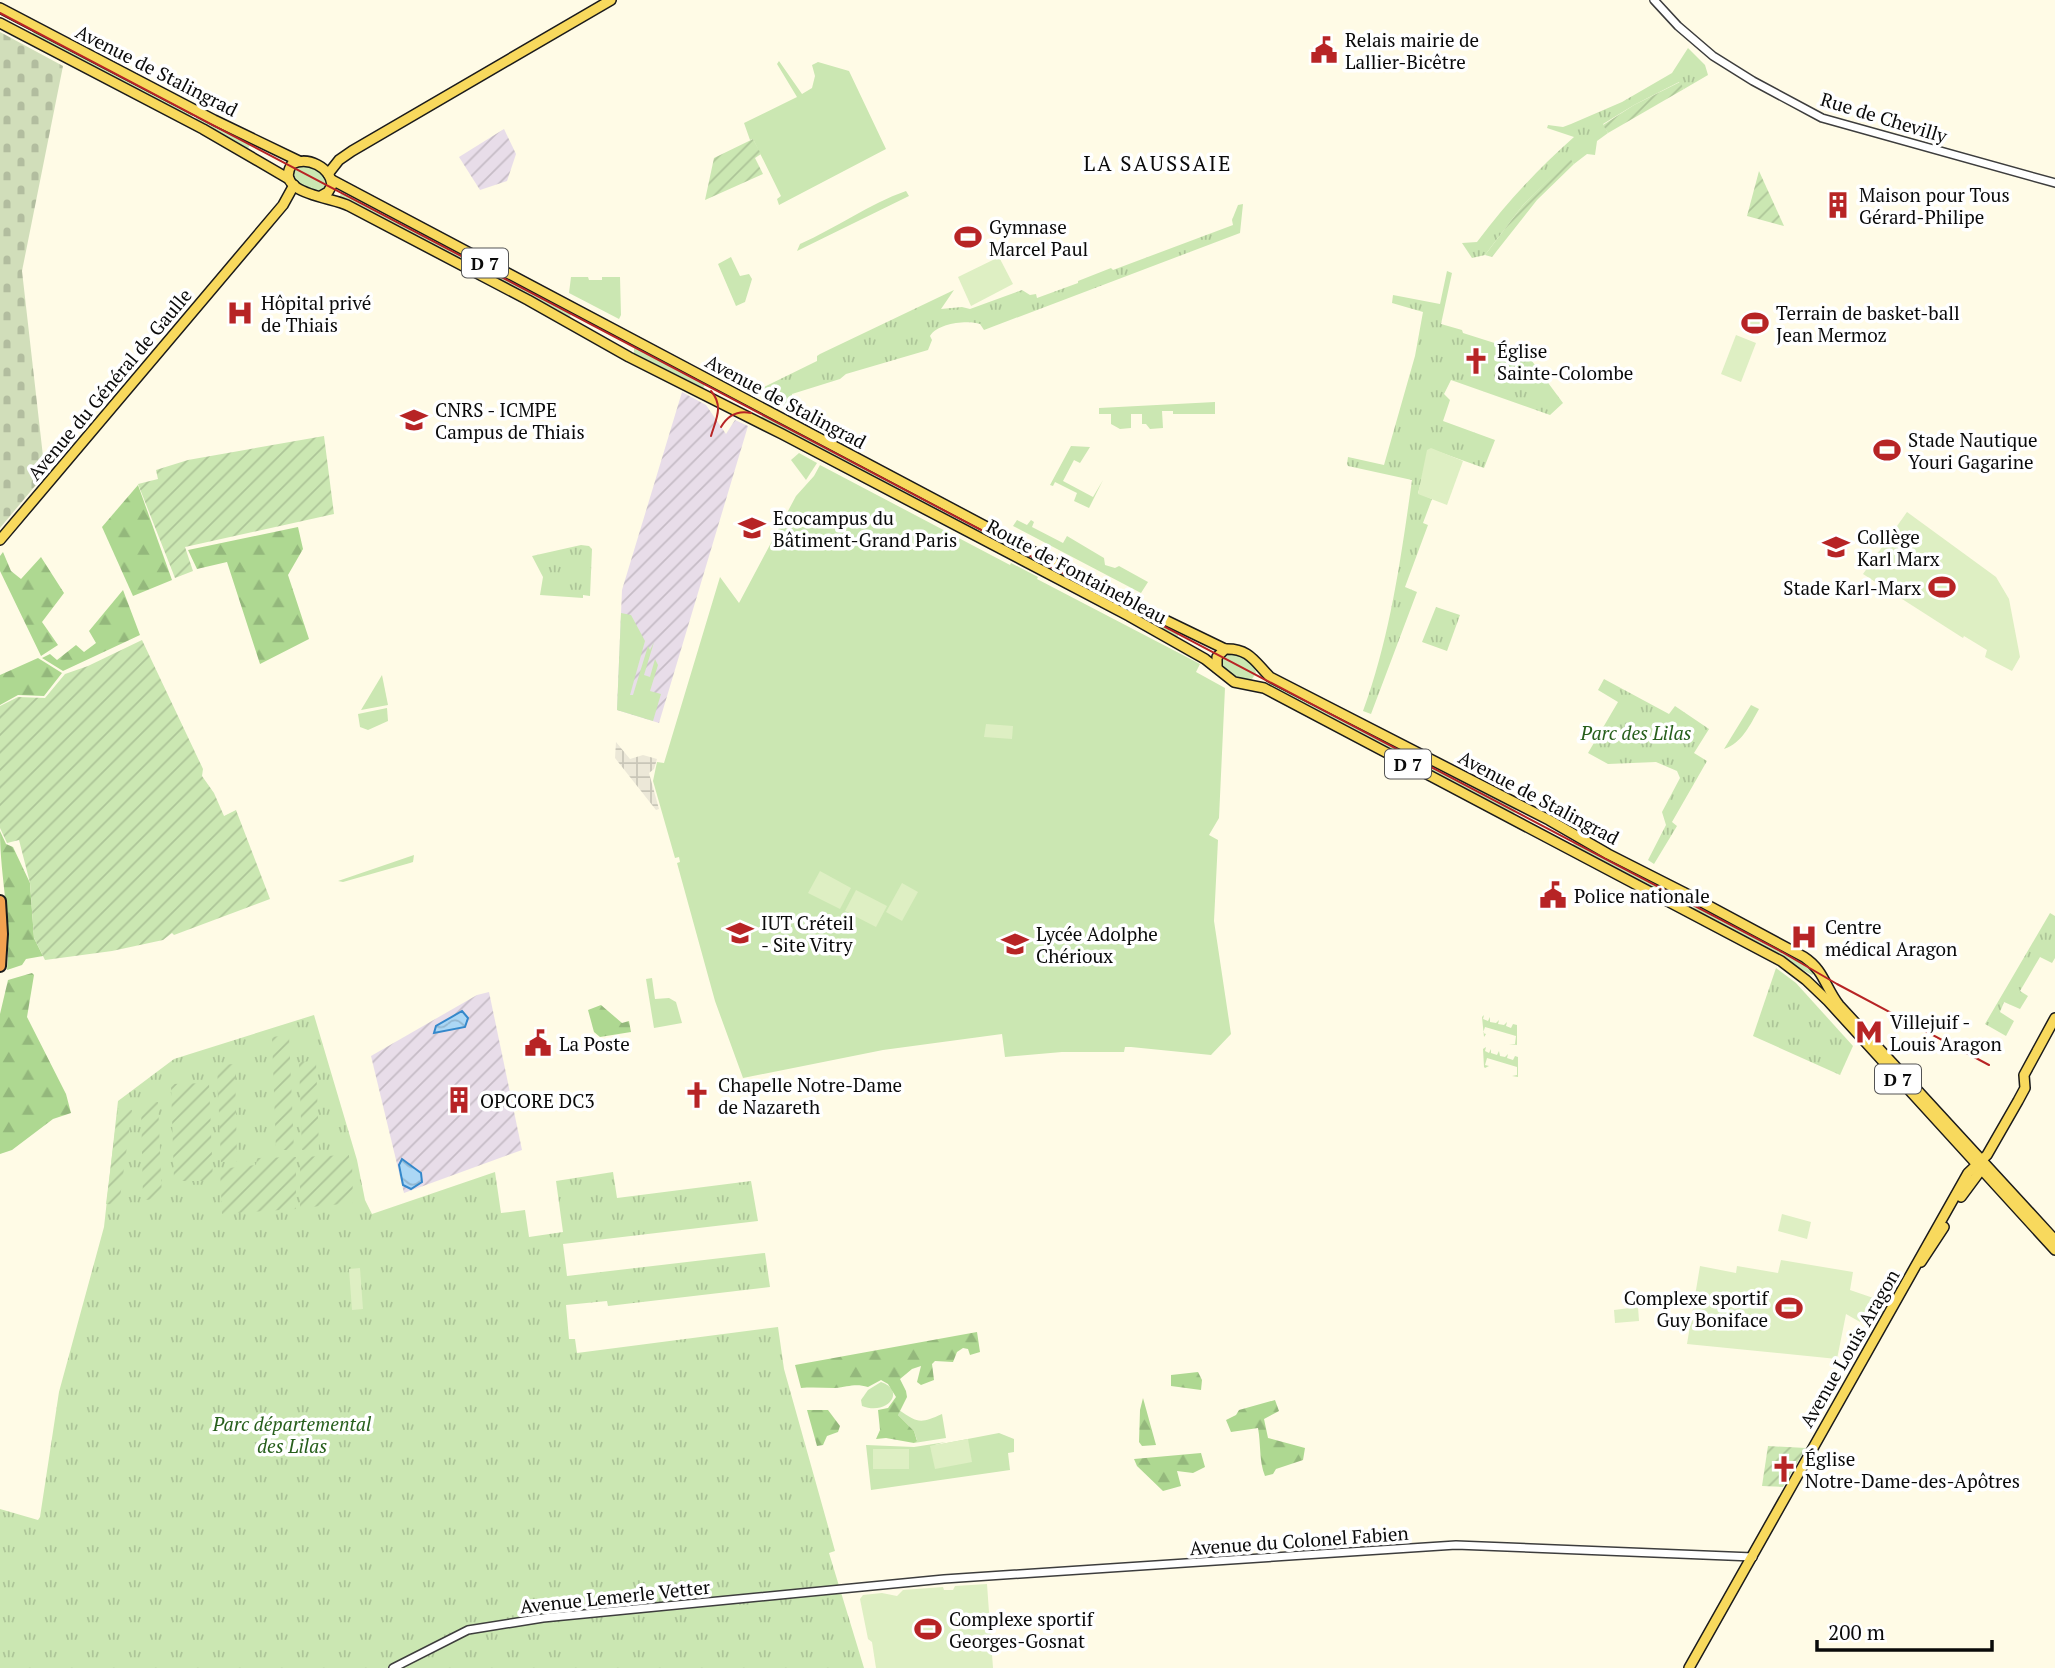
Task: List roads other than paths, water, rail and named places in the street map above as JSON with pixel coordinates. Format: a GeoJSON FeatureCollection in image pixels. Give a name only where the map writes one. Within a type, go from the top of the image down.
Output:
{"type":"FeatureCollection","features":[{"type":"Feature","properties":{"kind":"highway"},"geometry":{"type":"LineString","coordinates":[[0,901],[0,966]]}},
{"type":"Feature","properties":{"kind":"main road"},"geometry":{"type":"LineString","coordinates":[[291,182],[290,166],[299,161],[318,165],[352,150],[611,0]]}},
{"type":"Feature","properties":{"kind":"main road","name":"Avenue de Stalingrad"},"geometry":{"type":"LineString","coordinates":[[0,8],[214,120],[299,161]]}},
{"type":"Feature","properties":{"kind":"main road"},"geometry":{"type":"LineString","coordinates":[[0,23],[204,130],[291,182],[305,194]]}},
{"type":"Feature","properties":{"kind":"main road"},"geometry":{"type":"LineString","coordinates":[[321,196],[330,190],[330,177],[339,160],[352,150]]}},
{"type":"Feature","properties":{"kind":"main road","name":"D 7"},"geometry":{"type":"LineString","coordinates":[[318,165],[330,177]]}},
{"type":"Feature","properties":{"kind":"main road","name":"Avenue de Stalingrad"},"geometry":{"type":"LineString","coordinates":[[330,177],[527,285],[629,336],[1134,605],[1224,649]]}},
{"type":"Feature","properties":{"kind":"main road","name":"Avenue du Général de Gaulle"},"geometry":{"type":"LineString","coordinates":[[0,540],[288,199],[291,182]]}},
{"type":"Feature","properties":{"kind":"main road","name":"Avenue du Général de Gaulle"},"geometry":{"type":"LineString","coordinates":[[245,249],[289,205],[305,194]]}},
{"type":"Feature","properties":{"kind":"main road","name":"D 7"},"geometry":{"type":"LineString","coordinates":[[305,194],[321,196]]}},
{"type":"Feature","properties":{"kind":"main road","name":"Route de Fontainebleau"},"geometry":{"type":"LineString","coordinates":[[321,196],[342,202],[629,357],[1129,616],[1217,667]]}},
{"type":"Feature","properties":{"kind":"main road"},"geometry":{"type":"LineString","coordinates":[[629,336],[629,357]]}},
{"type":"Feature","properties":{"kind":"main road"},"geometry":{"type":"LineString","coordinates":[[1217,667],[1217,657],[1224,649]]}},
{"type":"Feature","properties":{"kind":"main road","name":"D 7"},"geometry":{"type":"LineString","coordinates":[[1224,649],[1244,651],[1260,665]]}},
{"type":"Feature","properties":{"kind":"main road"},"geometry":{"type":"LineString","coordinates":[[1245,685],[1258,679],[1260,665]]}},
{"type":"Feature","properties":{"kind":"main road","name":"Avenue de Stalingrad"},"geometry":{"type":"LineString","coordinates":[[1260,665],[1270,677],[1549,820],[1608,855],[1683,892],[1817,966],[1824,976],[1826,987],[1839,1004],[1979,1165]]}},
{"type":"Feature","properties":{"kind":"main road","name":"D 7"},"geometry":{"type":"LineString","coordinates":[[1217,667],[1226,677],[1245,685]]}},
{"type":"Feature","properties":{"kind":"main road","name":"Avenue de Stalingrad"},"geometry":{"type":"LineString","coordinates":[[1245,685],[1264,688],[1781,961],[1828,1001],[1979,1165]]}},
{"type":"Feature","properties":{"kind":"main road","name":"Avenue Louis Aragon"},"geometry":{"type":"LineString","coordinates":[[1723,1610],[1915,1267],[1987,1155],[2024,1090],[2024,1075],[2055,1018]]}},
{"type":"Feature","properties":{"kind":"main road","name":"D 7"},"geometry":{"type":"LineString","coordinates":[[1979,1165],[2055,1240]]}},
{"type":"Feature","properties":{"kind":"main road","name":"D 7"},"geometry":{"type":"LineString","coordinates":[[1979,1165],[2055,1250]]}},
{"type":"Feature","properties":{"kind":"main road"},"geometry":{"type":"LineString","coordinates":[[1689,1668],[1723,1610]]}},
{"type":"Feature","properties":{"kind":"main road"},"geometry":{"type":"LineString","coordinates":[[1695,1668],[1721,1619],[1723,1610]]}},
{"type":"Feature","properties":{"kind":"street","name":"Rue de Chevilly"},"geometry":{"type":"LineString","coordinates":[[1654,0],[1678,26],[1713,56],[1822,118],[2055,183]]}},
{"type":"Feature","properties":{"kind":"street","name":"Avenue du Colonel Fabien"},"geometry":{"type":"LineString","coordinates":[[848,1588],[944,1579],[1462,1545],[1753,1557]]}},
{"type":"Feature","properties":{"kind":"street","name":"Avenue Lemerle Vetter"},"geometry":{"type":"LineString","coordinates":[[393,1668],[462,1633],[487,1626],[848,1588]]}},
{"type":"Feature","properties":{"kind":"water"},"geometry":{"type":"Polygon","coordinates":[[[462,1011],[468,1018],[465,1027],[434,1033],[436,1026],[462,1011]]]}},
{"type":"Feature","properties":{"kind":"water"},"geometry":{"type":"Polygon","coordinates":[[[402,1159],[421,1173],[422,1182],[411,1189],[403,1185],[399,1165],[402,1159]]]}},
{"type":"Feature","properties":{"kind":"tram line"},"geometry":{"type":"LineString","coordinates":[[0,13],[1782,952],[1989,1065]]}},
{"type":"Feature","properties":{"kind":"tram line"},"geometry":{"type":"LineString","coordinates":[[711,391],[718,407],[711,436]]}},
{"type":"Feature","properties":{"kind":"tram line"},"geometry":{"type":"LineString","coordinates":[[721,427],[733,414],[751,413]]}},
{"type":"Feature","properties":{"kind":"place","name":"Relais mairie de Lallier-Bicêtre"},"geometry":{"type":"Point","coordinates":[1324,50]}},
{"type":"Feature","properties":{"kind":"place","name":"Maison pour Tous Gérard-Philipe"},"geometry":{"type":"Point","coordinates":[1838,205]}},
{"type":"Feature","properties":{"kind":"place","name":"Gymnase Marcel Paul"},"geometry":{"type":"Point","coordinates":[968,237]}},
{"type":"Feature","properties":{"kind":"place","name":"Hôpital privé de Thiais"},"geometry":{"type":"Point","coordinates":[240,313]}},
{"type":"Feature","properties":{"kind":"place","name":"Terrain de basket-ball Jean Mermoz"},"geometry":{"type":"Point","coordinates":[1755,323]}},
{"type":"Feature","properties":{"kind":"place","name":"Église Sainte-Colombe"},"geometry":{"type":"Point","coordinates":[1476,361]}},
{"type":"Feature","properties":{"kind":"place","name":"CNRS - ICMPE Campus de Thiais"},"geometry":{"type":"Point","coordinates":[414,420]}},
{"type":"Feature","properties":{"kind":"place","name":"Stade Nautique Youri Gagarine"},"geometry":{"type":"Point","coordinates":[1887,450]}},
{"type":"Feature","properties":{"kind":"place","name":"Ecocampus du Bâtiment-Grand Paris"},"geometry":{"type":"Point","coordinates":[752,528]}},
{"type":"Feature","properties":{"kind":"place","name":"Collège Karl Marx"},"geometry":{"type":"Point","coordinates":[1836,547]}},
{"type":"Feature","properties":{"kind":"place","name":"Stade Karl-Marx"},"geometry":{"type":"Point","coordinates":[1942,587]}},
{"type":"Feature","properties":{"kind":"place","name":"Police nationale"},"geometry":{"type":"Point","coordinates":[1553,895]}},
{"type":"Feature","properties":{"kind":"place","name":"IUT Créteil - Site Vitry"},"geometry":{"type":"Point","coordinates":[740,933]}},
{"type":"Feature","properties":{"kind":"place","name":"Centre médical Aragon"},"geometry":{"type":"Point","coordinates":[1804,937]}},
{"type":"Feature","properties":{"kind":"place","name":"Lycée Adolphe Chérioux"},"geometry":{"type":"Point","coordinates":[1015,944]}},
{"type":"Feature","properties":{"kind":"place","name":"Villejuif - Louis Aragon"},"geometry":{"type":"Point","coordinates":[1869,1032]}},
{"type":"Feature","properties":{"kind":"place","name":"La Poste"},"geometry":{"type":"Point","coordinates":[538,1043]}},
{"type":"Feature","properties":{"kind":"place","name":"Chapelle Notre-Dame de Nazareth"},"geometry":{"type":"Point","coordinates":[697,1095]}},
{"type":"Feature","properties":{"kind":"place","name":"OPCORE DC3"},"geometry":{"type":"Point","coordinates":[459,1100]}},
{"type":"Feature","properties":{"kind":"place","name":"Complexe sportif Guy Boniface"},"geometry":{"type":"Point","coordinates":[1789,1308]}},
{"type":"Feature","properties":{"kind":"place","name":"Église Notre-Dame-des-Apôtres"},"geometry":{"type":"Point","coordinates":[1784,1469]}},
{"type":"Feature","properties":{"kind":"place","name":"Complexe sportif Georges-Gosnat"},"geometry":{"type":"Point","coordinates":[928,1629]}},
{"type":"Feature","properties":{"kind":"district","name":"LA SAUSSAIE"},"geometry":{"type":"Point","coordinates":[1158,163]}},
{"type":"Feature","properties":{"kind":"park label","name":"Parc des Lilas"},"geometry":{"type":"Point","coordinates":[1636,732]}},
{"type":"Feature","properties":{"kind":"park label","name":"Parc départemental des Lilas"},"geometry":{"type":"Point","coordinates":[292,1434]}}]}
